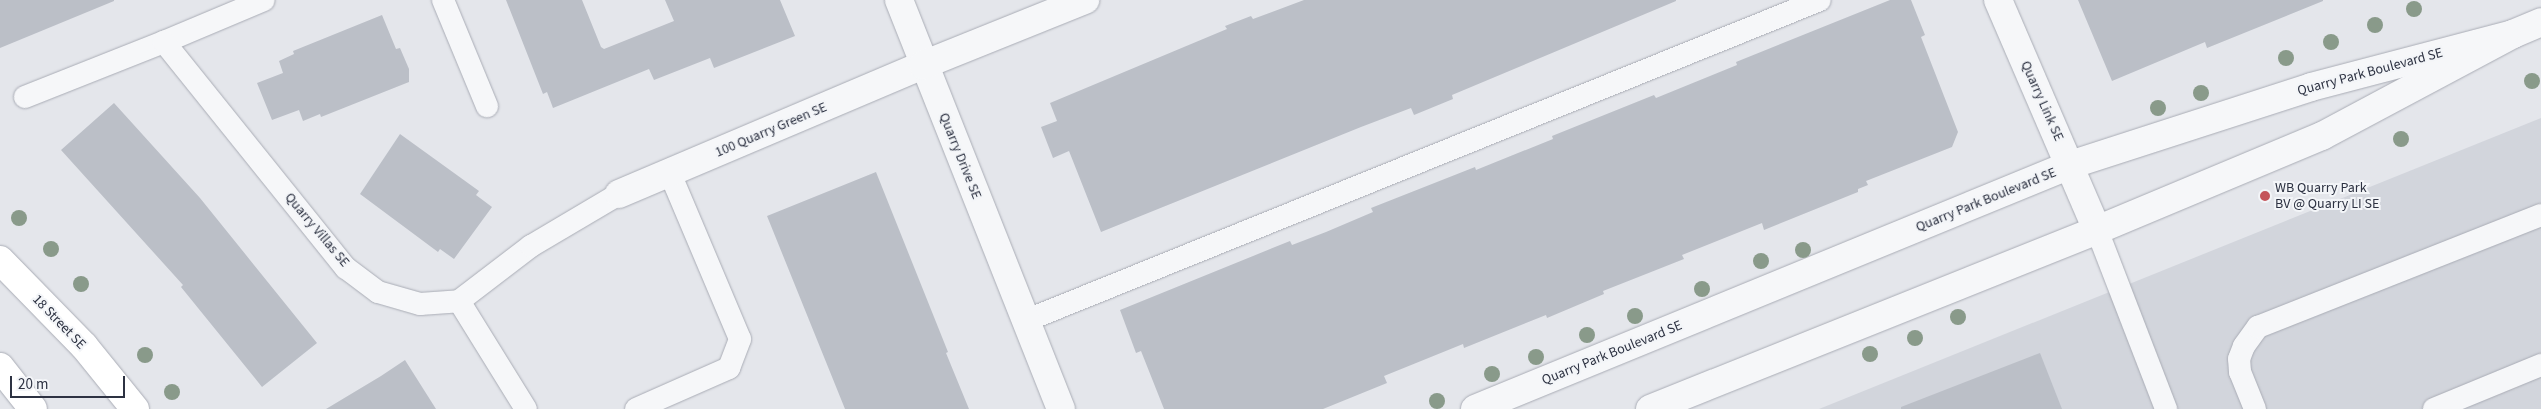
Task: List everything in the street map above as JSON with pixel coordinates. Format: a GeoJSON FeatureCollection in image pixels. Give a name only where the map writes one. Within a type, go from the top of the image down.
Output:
{"type":"FeatureCollection","features":[{"type":"Feature","properties":{"kind":"main road","name":"18 Street SE"},"geometry":{"type":"LineString","coordinates":[[0,260],[84,346],[135,409]]}},
{"type":"Feature","properties":{"kind":"main road"},"geometry":{"type":"LineString","coordinates":[[0,367],[33,409]]}},
{"type":"Feature","properties":{"kind":"street","name":"Quarry Drive SE"},"geometry":{"type":"LineString","coordinates":[[899,0],[1060,409]]}},
{"type":"Feature","properties":{"kind":"street"},"geometry":{"type":"LineString","coordinates":[[923,65],[1085,0]]}},
{"type":"Feature","properties":{"kind":"street","name":"Quarry Link SE"},"geometry":{"type":"LineString","coordinates":[[1998,0],[2097,230]]}},
{"type":"Feature","properties":{"kind":"street","name":"Quarry Park Boulevard SE"},"geometry":{"type":"LineString","coordinates":[[1650,409],[2097,230],[2322,136],[2512,34],[2541,22]]}},
{"type":"Feature","properties":{"kind":"street","name":"Quarry Park Boulevard SE"},"geometry":{"type":"LineString","coordinates":[[1475,409],[2070,165],[2311,87],[2512,34]]}},
{"type":"Feature","properties":{"kind":"street","name":"100 Quarry Green SE"},"geometry":{"type":"LineString","coordinates":[[620,194],[923,65]]}},
{"type":"Feature","properties":{"kind":"lane"},"geometry":{"type":"LineString","coordinates":[[25,97],[264,0]]}},
{"type":"Feature","properties":{"kind":"lane"},"geometry":{"type":"LineString","coordinates":[[443,0],[486,106]]}},
{"type":"Feature","properties":{"kind":"lane"},"geometry":{"type":"LineString","coordinates":[[1025,321],[1820,0]]}},
{"type":"Feature","properties":{"kind":"lane","name":"Quarry Villas SE"},"geometry":{"type":"LineString","coordinates":[[164,42],[346,268],[378,292],[420,304],[459,301]]}},
{"type":"Feature","properties":{"kind":"lane"},"geometry":{"type":"LineString","coordinates":[[636,409],[729,368],[740,339],[670,173]]}},
{"type":"Feature","properties":{"kind":"lane"},"geometry":{"type":"LineString","coordinates":[[526,409],[459,301],[531,246],[620,194]]}},
{"type":"Feature","properties":{"kind":"lane"},"geometry":{"type":"LineString","coordinates":[[2255,409],[2240,372],[2239,359],[2244,346],[2258,328],[2541,215]]}},
{"type":"Feature","properties":{"kind":"lane"},"geometry":{"type":"LineString","coordinates":[[2097,230],[2166,409]]}},
{"type":"Feature","properties":{"kind":"lane"},"geometry":{"type":"LineString","coordinates":[[2434,409],[2541,365]]}},
{"type":"Feature","properties":{"kind":"shaded area"},"geometry":{"type":"Polygon","coordinates":[[[2541,118],[2541,409],[1819,409],[2541,118]]]}},
{"type":"Feature","properties":{"kind":"building"},"geometry":{"type":"Polygon","coordinates":[[[0,0],[114,0],[114,1],[0,48],[0,0]]]}},
{"type":"Feature","properties":{"kind":"building"},"geometry":{"type":"Polygon","coordinates":[[[506,0],[582,0],[601,47],[604,49],[674,21],[665,0],[780,0],[795,36],[714,68],[710,58],[654,80],[649,69],[553,108],[547,92],[543,94],[506,0]]]}},
{"type":"Feature","properties":{"kind":"building"},"geometry":{"type":"Polygon","coordinates":[[[1304,0],[1676,1],[1452,95],[1453,99],[1414,115],[1411,108],[1101,232],[1069,151],[1053,158],[1041,127],[1057,121],[1050,103],[1227,29],[1225,26],[1251,16],[1253,19],[1304,0]]]}},
{"type":"Feature","properties":{"kind":"building"},"geometry":{"type":"Polygon","coordinates":[[[1890,0],[1911,0],[1925,35],[1921,37],[1958,132],[1952,147],[1866,181],[1868,185],[1858,189],[1858,192],[1764,230],[1762,223],[1682,255],[1684,259],[1603,291],[1604,294],[1547,318],[1546,315],[1464,348],[1463,344],[1384,376],[1387,383],[1323,409],[1164,409],[1141,351],[1136,353],[1120,310],[1290,241],[1292,245],[1326,232],[1373,212],[1371,208],[1475,167],[1476,170],[1553,139],[1552,136],[1654,95],[1656,98],[1737,65],[1736,62],[1890,0]]]}},
{"type":"Feature","properties":{"kind":"building"},"geometry":{"type":"Polygon","coordinates":[[[2078,0],[2323,1],[2207,48],[2205,42],[2112,81],[2078,0]]]}},
{"type":"Feature","properties":{"kind":"building"},"geometry":{"type":"Polygon","coordinates":[[[382,15],[396,49],[400,48],[409,69],[409,82],[321,117],[320,114],[303,121],[299,110],[272,120],[257,83],[283,73],[279,61],[294,54],[293,51],[382,15]]]}},
{"type":"Feature","properties":{"kind":"building"},"geometry":{"type":"Polygon","coordinates":[[[114,103],[200,198],[317,343],[262,387],[181,287],[183,285],[61,150],[114,103]]]}},
{"type":"Feature","properties":{"kind":"building"},"geometry":{"type":"Polygon","coordinates":[[[400,134],[479,191],[476,195],[492,207],[454,259],[440,249],[438,252],[360,194],[400,134]]]}},
{"type":"Feature","properties":{"kind":"building"},"geometry":{"type":"Polygon","coordinates":[[[876,172],[969,409],[845,409],[767,216],[876,172]]]}},
{"type":"Feature","properties":{"kind":"building"},"geometry":{"type":"Polygon","coordinates":[[[2040,353],[2062,409],[1901,409],[1901,407],[2040,353]]]}},
{"type":"Feature","properties":{"kind":"building"},"geometry":{"type":"Polygon","coordinates":[[[405,360],[436,409],[326,409],[381,376],[405,360]]]}},
{"type":"Feature","properties":{"kind":"place","name":"WB Quarry Park BV @ Quarry LI SE"},"geometry":{"type":"Point","coordinates":[2265,196]}}]}
